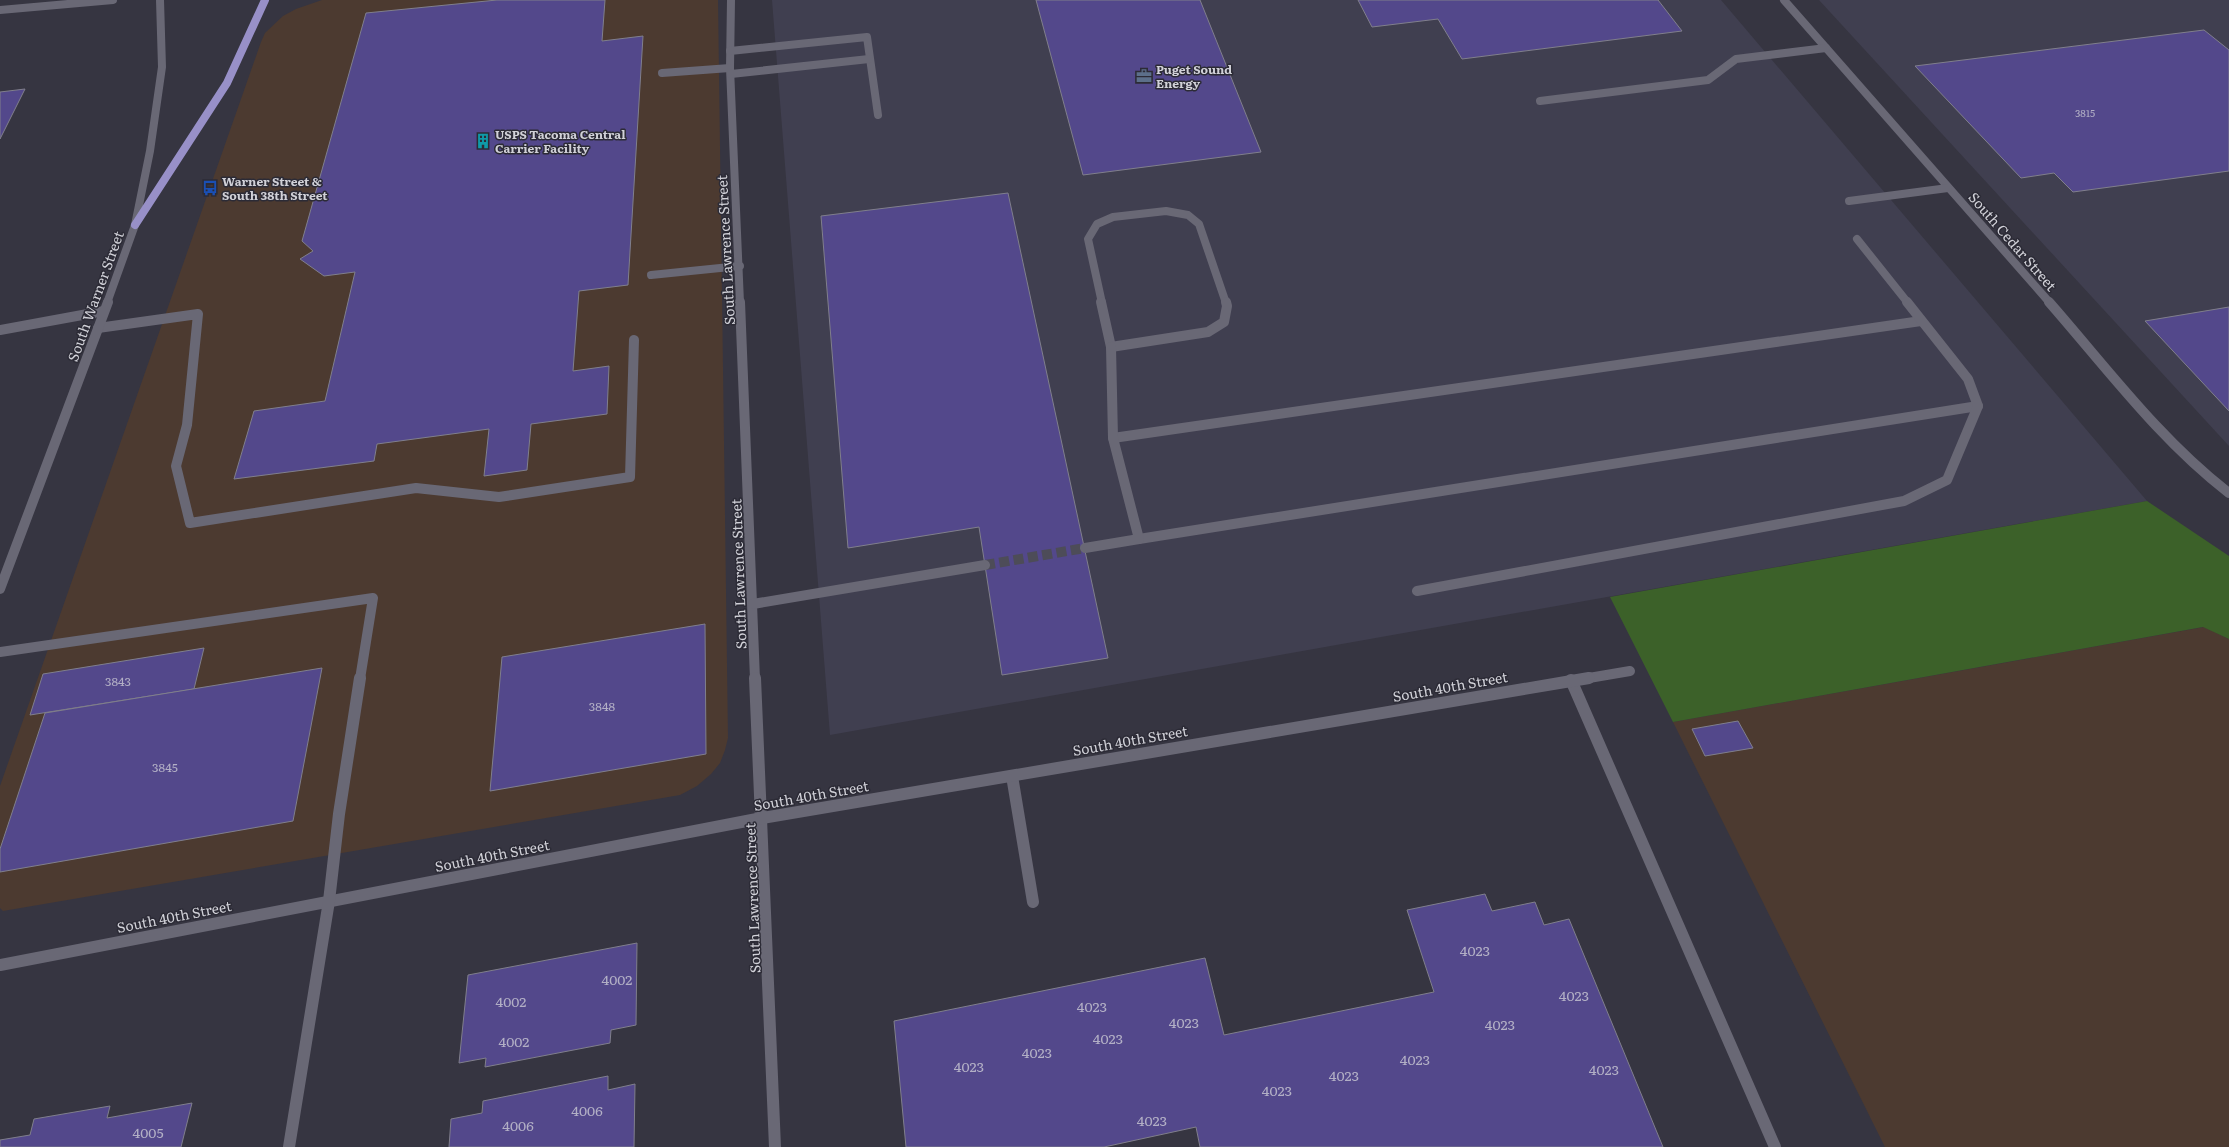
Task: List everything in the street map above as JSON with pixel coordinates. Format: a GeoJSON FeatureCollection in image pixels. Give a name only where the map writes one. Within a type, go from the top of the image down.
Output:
{"type":"FeatureCollection","features":[{"type":"Feature","properties":{"kind":"main road"},"geometry":{"type":"LineString","coordinates":[[135,225],[227,82],[265,0]]}},
{"type":"Feature","properties":{"kind":"street"},"geometry":{"type":"LineString","coordinates":[[0,10],[113,0]]}},
{"type":"Feature","properties":{"kind":"street","name":"South Warner Street"},"geometry":{"type":"LineString","coordinates":[[0,589],[135,225],[150,151],[162,67],[162,22],[160,0]]}},
{"type":"Feature","properties":{"kind":"street","name":"South Lawrence Street"},"geometry":{"type":"LineString","coordinates":[[731,0],[730,71],[740,266],[775,1147]]}},
{"type":"Feature","properties":{"kind":"street","name":"South Cedar Street"},"geometry":{"type":"LineString","coordinates":[[1784,0],[2150,417],[2202,472],[2229,493]]}},
{"type":"Feature","properties":{"kind":"street"},"geometry":{"type":"LineString","coordinates":[[730,51],[867,37],[878,115]]}},
{"type":"Feature","properties":{"kind":"street"},"geometry":{"type":"LineString","coordinates":[[1540,101],[1708,80],[1736,59],[1826,48]]}},
{"type":"Feature","properties":{"kind":"street"},"geometry":{"type":"LineString","coordinates":[[662,73],[730,71],[869,59]]}},
{"type":"Feature","properties":{"kind":"street"},"geometry":{"type":"LineString","coordinates":[[1849,201],[1948,188]]}},
{"type":"Feature","properties":{"kind":"street"},"geometry":{"type":"LineString","coordinates":[[1111,347],[1208,332],[1224,322],[1227,306],[1200,224],[1188,215],[1166,211],[1113,217],[1097,224],[1088,239],[1111,347],[1113,438],[1139,539]]}},
{"type":"Feature","properties":{"kind":"street"},"geometry":{"type":"LineString","coordinates":[[1417,592],[1904,501],[1947,480],[1978,406],[1968,379],[1857,239]]}},
{"type":"Feature","properties":{"kind":"street"},"geometry":{"type":"LineString","coordinates":[[651,275],[740,266]]}},
{"type":"Feature","properties":{"kind":"street"},"geometry":{"type":"LineString","coordinates":[[0,330],[104,311]]}},
{"type":"Feature","properties":{"kind":"street"},"geometry":{"type":"LineString","coordinates":[[98,328],[198,314],[187,424],[176,466],[190,522],[416,488],[499,497],[630,477],[634,340]]}},
{"type":"Feature","properties":{"kind":"street"},"geometry":{"type":"LineString","coordinates":[[1113,438],[1921,321]]}},
{"type":"Feature","properties":{"kind":"street"},"geometry":{"type":"LineString","coordinates":[[1085,548],[1978,406]]}},
{"type":"Feature","properties":{"kind":"street"},"geometry":{"type":"LineString","coordinates":[[753,604],[985,565]]}},
{"type":"Feature","properties":{"kind":"street"},"geometry":{"type":"LineString","coordinates":[[0,652],[373,598],[338,814],[329,901],[289,1147]]}},
{"type":"Feature","properties":{"kind":"street","name":"South 40th Street"},"geometry":{"type":"LineString","coordinates":[[0,965],[762,818],[1630,671]]}},
{"type":"Feature","properties":{"kind":"street"},"geometry":{"type":"LineString","coordinates":[[1571,680],[1775,1147]]}},
{"type":"Feature","properties":{"kind":"street"},"geometry":{"type":"LineString","coordinates":[[1012,776],[1033,902]]}},
{"type":"Feature","properties":{"kind":"shaded area"},"geometry":{"type":"Polygon","coordinates":[[[322,0],[718,0],[728,738],[725,750],[720,763],[711,774],[697,786],[680,795],[3,911],[0,908],[0,786],[261,42],[265,33],[283,16],[296,9],[322,0]]]}},
{"type":"Feature","properties":{"kind":"shaded area"},"geometry":{"type":"Polygon","coordinates":[[[772,0],[1721,0],[2147,501],[830,735],[772,0]]]}},
{"type":"Feature","properties":{"kind":"shaded area"},"geometry":{"type":"Polygon","coordinates":[[[1819,0],[2229,0],[2229,446],[1819,0]]]}},
{"type":"Feature","properties":{"kind":"shaded area"},"geometry":{"type":"Polygon","coordinates":[[[2204,627],[2229,639],[2229,1147],[1885,1147],[1673,722],[2204,627]]]}},
{"type":"Feature","properties":{"kind":"green space"},"geometry":{"type":"Polygon","coordinates":[[[2147,501],[2229,556],[2229,639],[2203,627],[1673,722],[1610,597],[2147,501]]]}},
{"type":"Feature","properties":{"kind":"building","name":"USPS Tacoma Central Carrier Facility"},"geometry":{"type":"Polygon","coordinates":[[[497,0],[605,0],[602,41],[643,36],[628,285],[579,291],[573,371],[609,366],[607,414],[531,424],[527,470],[484,476],[489,429],[377,444],[374,461],[234,479],[254,411],[325,401],[355,272],[324,276],[300,259],[313,251],[302,241],[366,13],[497,0]]]}},
{"type":"Feature","properties":{"kind":"building","name":"Puget Sound Energy"},"geometry":{"type":"Polygon","coordinates":[[[1036,0],[1200,0],[1261,152],[1083,175],[1036,0]]]}},
{"type":"Feature","properties":{"kind":"building"},"geometry":{"type":"Polygon","coordinates":[[[1358,0],[1658,0],[1682,31],[1462,59],[1438,19],[1372,27],[1358,0]]]}},
{"type":"Feature","properties":{"kind":"building"},"geometry":{"type":"Polygon","coordinates":[[[2204,30],[2229,50],[2229,171],[2073,192],[2054,173],[2021,178],[1915,66],[2204,30]]]}},
{"type":"Feature","properties":{"kind":"building"},"geometry":{"type":"Polygon","coordinates":[[[25,89],[0,139],[0,92],[25,89]]]}},
{"type":"Feature","properties":{"kind":"building"},"geometry":{"type":"Polygon","coordinates":[[[1008,193],[1108,658],[1002,675],[979,527],[848,548],[821,216],[1008,193]]]}},
{"type":"Feature","properties":{"kind":"building"},"geometry":{"type":"Polygon","coordinates":[[[2229,307],[2229,411],[2145,321],[2229,307]]]}},
{"type":"Feature","properties":{"kind":"building"},"geometry":{"type":"Polygon","coordinates":[[[705,624],[706,754],[490,791],[502,657],[705,624]]]}},
{"type":"Feature","properties":{"kind":"building"},"geometry":{"type":"Polygon","coordinates":[[[204,648],[194,689],[30,715],[43,674],[204,648]]]}},
{"type":"Feature","properties":{"kind":"building"},"geometry":{"type":"Polygon","coordinates":[[[322,668],[293,821],[0,872],[0,849],[45,713],[322,668]]]}},
{"type":"Feature","properties":{"kind":"building"},"geometry":{"type":"Polygon","coordinates":[[[1738,721],[1753,748],[1705,756],[1692,729],[1738,721]]]}},
{"type":"Feature","properties":{"kind":"building"},"geometry":{"type":"Polygon","coordinates":[[[1485,894],[1492,911],[1535,902],[1544,925],[1569,919],[1663,1147],[1200,1147],[1196,1127],[1104,1147],[906,1147],[894,1021],[1205,958],[1224,1035],[1434,992],[1407,910],[1485,894]]]}},
{"type":"Feature","properties":{"kind":"building"},"geometry":{"type":"Polygon","coordinates":[[[637,943],[636,1025],[611,1030],[610,1043],[485,1067],[486,1058],[459,1063],[468,975],[637,943]]]}},
{"type":"Feature","properties":{"kind":"building"},"geometry":{"type":"Polygon","coordinates":[[[608,1076],[608,1090],[635,1084],[634,1147],[449,1147],[451,1119],[482,1113],[483,1101],[608,1076]]]}},
{"type":"Feature","properties":{"kind":"building"},"geometry":{"type":"Polygon","coordinates":[[[192,1103],[181,1147],[0,1147],[0,1140],[30,1135],[34,1119],[110,1106],[107,1118],[192,1103]]]}},
{"type":"Feature","properties":{"kind":"tunnel"},"geometry":{"type":"LineString","coordinates":[[985,565],[1085,548]]}},
{"type":"Feature","properties":{"kind":"place","name":"Puget Sound Energy"},"geometry":{"type":"Point","coordinates":[1144,76]}},
{"type":"Feature","properties":{"kind":"place","name":"USPS Tacoma Central Carrier Facility"},"geometry":{"type":"Point","coordinates":[483,141]}},
{"type":"Feature","properties":{"kind":"place","name":"Warner Street & South 38th Street"},"geometry":{"type":"Point","coordinates":[210,188]}}]}
